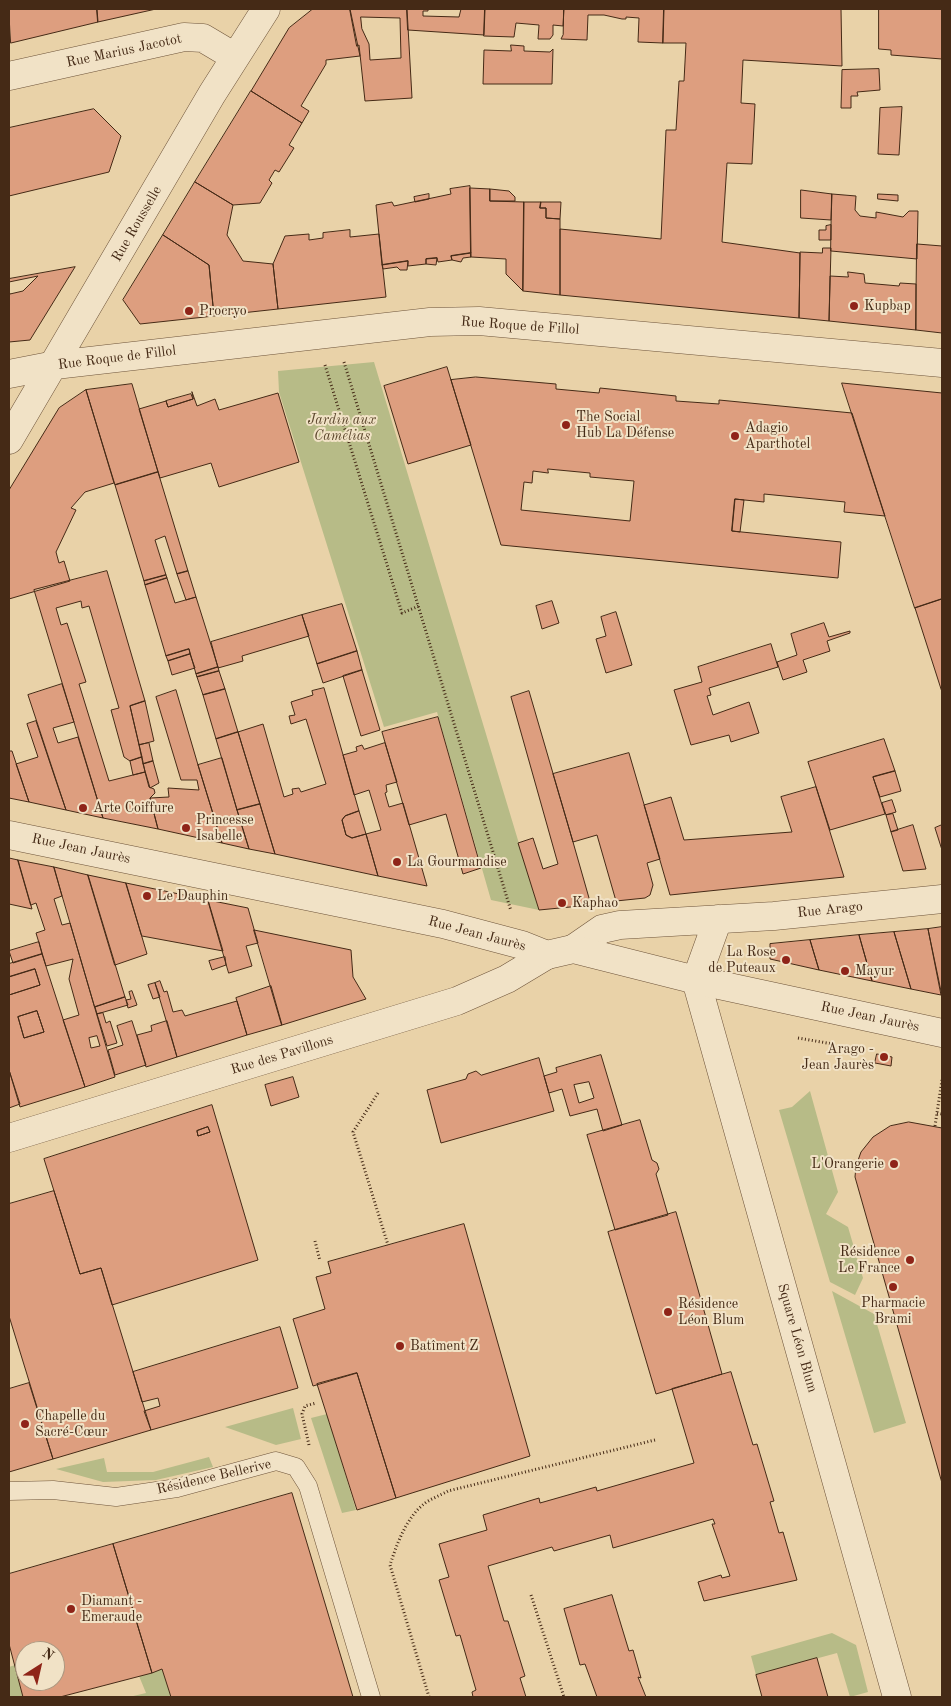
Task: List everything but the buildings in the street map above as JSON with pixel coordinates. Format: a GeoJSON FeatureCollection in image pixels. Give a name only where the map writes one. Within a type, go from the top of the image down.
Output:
{"type":"FeatureCollection","features":[{"type":"Feature","properties":{"kind":"street","name":"Rue Rousselle"},"geometry":{"type":"LineString","coordinates":[[9,440],[235,58],[266,9]]}},
{"type":"Feature","properties":{"kind":"street","name":"Rue Marius Jacotot"},"geometry":{"type":"LineString","coordinates":[[9,76],[184,37],[203,38],[235,58]]}},
{"type":"Feature","properties":{"kind":"street","name":"Rue Roque de Fillol"},"geometry":{"type":"LineString","coordinates":[[9,374],[55,364],[338,342],[430,322],[479,321],[942,363]]}},
{"type":"Feature","properties":{"kind":"street","name":"Rue Jean Jaurès"},"geometry":{"type":"LineString","coordinates":[[9,835],[427,920],[522,945],[942,1033]]}},
{"type":"Feature","properties":{"kind":"street","name":"Rue Arago"},"geometry":{"type":"LineString","coordinates":[[560,952],[602,929],[620,925],[718,919],[942,899]]}},
{"type":"Feature","properties":{"kind":"street"},"geometry":{"type":"LineString","coordinates":[[696,980],[718,919]]}},
{"type":"Feature","properties":{"kind":"street","name":"Rue des Pavillons"},"geometry":{"type":"LineString","coordinates":[[9,1138],[457,1001],[560,952]]}},
{"type":"Feature","properties":{"kind":"street","name":"Square Léon Blum"},"geometry":{"type":"LineString","coordinates":[[696,980],[897,1697]]}},
{"type":"Feature","properties":{"kind":"lane","name":"Résidence Bellerive"},"geometry":{"type":"LineString","coordinates":[[9,1491],[53,1490],[116,1497],[177,1488],[276,1462],[296,1467]]}},
{"type":"Feature","properties":{"kind":"lane"},"geometry":{"type":"LineString","coordinates":[[296,1467],[308,1486],[371,1697]]}},
{"type":"Feature","properties":{"kind":"path"},"geometry":{"type":"LineString","coordinates":[[419,606],[402,613],[321,356],[338,342],[419,606],[522,945]]}},
{"type":"Feature","properties":{"kind":"path"},"geometry":{"type":"LineString","coordinates":[[935,1126],[942,1080]]}},
{"type":"Feature","properties":{"kind":"path"},"geometry":{"type":"LineString","coordinates":[[378,1093],[353,1132],[388,1245]]}},
{"type":"Feature","properties":{"kind":"path"},"geometry":{"type":"LineString","coordinates":[[937,1113],[942,1114]]}},
{"type":"Feature","properties":{"kind":"path"},"geometry":{"type":"LineString","coordinates":[[315,1241],[320,1261]]}},
{"type":"Feature","properties":{"kind":"path"},"geometry":{"type":"LineString","coordinates":[[296,1467],[310,1448],[302,1414],[305,1406],[316,1403]]}},
{"type":"Feature","properties":{"kind":"path"},"geometry":{"type":"LineString","coordinates":[[429,1697],[390,1565],[396,1545],[424,1504],[448,1491],[655,1440]]}},
{"type":"Feature","properties":{"kind":"path"},"geometry":{"type":"LineString","coordinates":[[531,1595],[564,1697]]}},
{"type":"Feature","properties":{"kind":"green space","name":"Jardin aux Camélias"},"geometry":{"type":"Polygon","coordinates":[[[374,362],[539,910],[491,900],[437,712],[384,727],[279,392],[278,371],[374,362]]]}},
{"type":"Feature","properties":{"kind":"green space"},"geometry":{"type":"Polygon","coordinates":[[[810,1091],[838,1192],[826,1214],[848,1227],[863,1278],[855,1295],[830,1282],[779,1110],[792,1107],[810,1091]]]}},
{"type":"Feature","properties":{"kind":"green space"},"geometry":{"type":"Polygon","coordinates":[[[832,1291],[874,1314],[906,1423],[874,1433],[832,1291]]]}},
{"type":"Feature","properties":{"kind":"green space"},"geometry":{"type":"Polygon","coordinates":[[[293,1408],[301,1439],[276,1445],[225,1427],[293,1408]]]}},
{"type":"Feature","properties":{"kind":"green space"},"geometry":{"type":"Polygon","coordinates":[[[327,1414],[356,1510],[342,1513],[311,1418],[327,1414]]]}},
{"type":"Feature","properties":{"kind":"green space"},"geometry":{"type":"Polygon","coordinates":[[[209,1457],[213,1467],[156,1480],[103,1482],[56,1469],[104,1458],[107,1472],[153,1472],[209,1457]]]}},
{"type":"Feature","properties":{"kind":"green space"},"geometry":{"type":"Polygon","coordinates":[[[832,1633],[856,1645],[868,1692],[850,1697],[837,1653],[756,1675],[751,1656],[832,1633]]]}},
{"type":"Feature","properties":{"kind":"green space"},"geometry":{"type":"Polygon","coordinates":[[[15,1665],[15,1691],[22,1691],[23,1697],[9,1697],[9,1667],[15,1665]]]}},
{"type":"Feature","properties":{"kind":"green space"},"geometry":{"type":"Polygon","coordinates":[[[162,1669],[171,1697],[129,1697],[146,1693],[139,1676],[162,1669]]]}},
{"type":"Feature","properties":{"kind":"place","name":"Kupbap"},"geometry":{"type":"Point","coordinates":[854,306]}},
{"type":"Feature","properties":{"kind":"place","name":"Procryo"},"geometry":{"type":"Point","coordinates":[189,311]}},
{"type":"Feature","properties":{"kind":"place","name":"The Social Hub La Défense"},"geometry":{"type":"Point","coordinates":[566,425]}},
{"type":"Feature","properties":{"kind":"place","name":"Adagio Aparthotel"},"geometry":{"type":"Point","coordinates":[735,436]}},
{"type":"Feature","properties":{"kind":"place","name":"Arte Coiffure"},"geometry":{"type":"Point","coordinates":[83,808]}},
{"type":"Feature","properties":{"kind":"place","name":"Princesse Isabelle"},"geometry":{"type":"Point","coordinates":[186,828]}},
{"type":"Feature","properties":{"kind":"place","name":"La Gourmandise"},"geometry":{"type":"Point","coordinates":[397,862]}},
{"type":"Feature","properties":{"kind":"place","name":"Le Dauphin"},"geometry":{"type":"Point","coordinates":[147,896]}},
{"type":"Feature","properties":{"kind":"place","name":"Kaphao"},"geometry":{"type":"Point","coordinates":[562,903]}},
{"type":"Feature","properties":{"kind":"place","name":"La Rose de Puteaux"},"geometry":{"type":"Point","coordinates":[786,960]}},
{"type":"Feature","properties":{"kind":"place","name":"Mayur"},"geometry":{"type":"Point","coordinates":[845,971]}},
{"type":"Feature","properties":{"kind":"place","name":"Arago - Jean Jaurès"},"geometry":{"type":"Point","coordinates":[884,1057]}},
{"type":"Feature","properties":{"kind":"place","name":"L'Orangerie"},"geometry":{"type":"Point","coordinates":[894,1164]}},
{"type":"Feature","properties":{"kind":"place","name":"Résidence Le France"},"geometry":{"type":"Point","coordinates":[910,1260]}},
{"type":"Feature","properties":{"kind":"place","name":"Pharmacie Brami"},"geometry":{"type":"Point","coordinates":[893,1287]}},
{"type":"Feature","properties":{"kind":"place","name":"Résidence Léon Blum"},"geometry":{"type":"Point","coordinates":[668,1312]}},
{"type":"Feature","properties":{"kind":"place","name":"Batîment Z"},"geometry":{"type":"Point","coordinates":[400,1346]}},
{"type":"Feature","properties":{"kind":"place","name":"Chapelle du Sacré-Cœur"},"geometry":{"type":"Point","coordinates":[25,1424]}},
{"type":"Feature","properties":{"kind":"place","name":"Diamant - Emeraude"},"geometry":{"type":"Point","coordinates":[71,1609]}}]}
